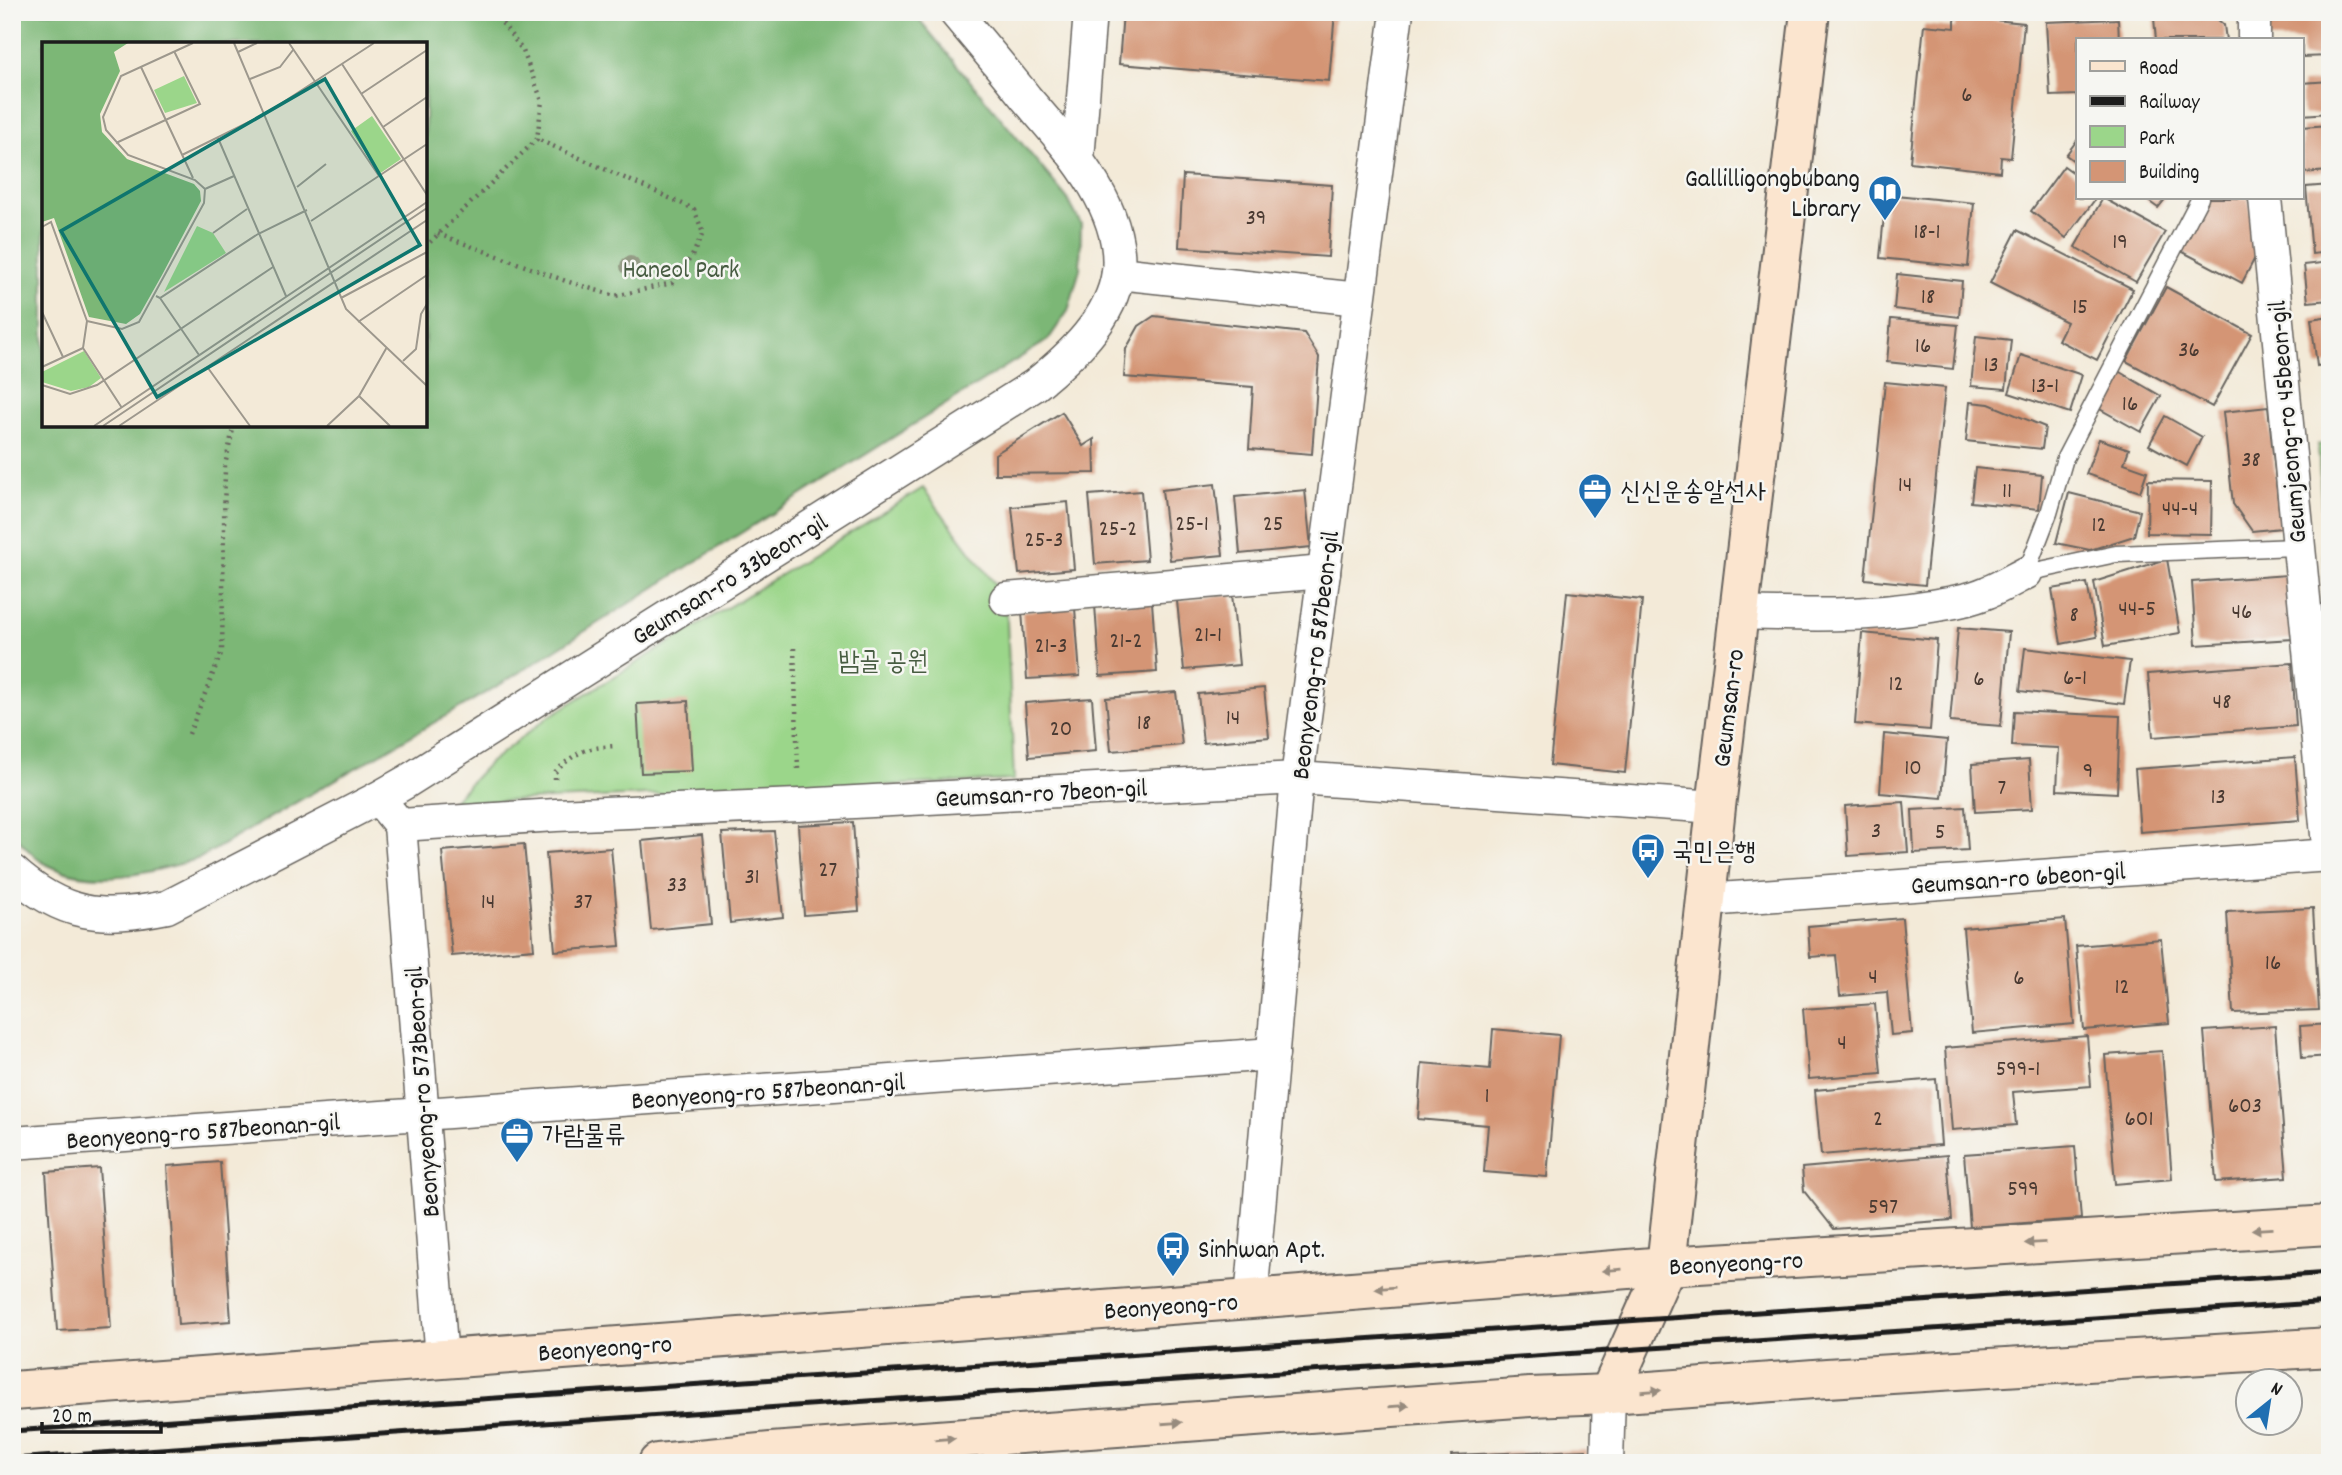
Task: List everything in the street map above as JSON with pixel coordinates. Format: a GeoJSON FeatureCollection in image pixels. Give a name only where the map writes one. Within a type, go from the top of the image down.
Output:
{"type":"FeatureCollection","features":[{"type":"Feature","properties":{"kind":"street","name":"Geumsan-ro 33beon-gil"},"geometry":{"type":"LineString","coordinates":[[12,871],[28,885],[59,904],[93,914],[130,914],[167,907],[378,798],[1035,385],[1061,364],[1088,335],[1107,306],[1118,273],[1117,240],[1106,211],[1078,159],[955,12]]}},
{"type":"Feature","properties":{"kind":"street"},"geometry":{"type":"LineString","coordinates":[[1078,159],[1090,12]]}},
{"type":"Feature","properties":{"kind":"street","name":"Beonyeong-ro 587beon-gil"},"geometry":{"type":"LineString","coordinates":[[1251,1299],[1297,778],[1397,12]]}},
{"type":"Feature","properties":{"kind":"street","name":"Geumsan-ro"},"geometry":{"type":"LineString","coordinates":[[1609,1394],[1666,1266],[1716,807],[1810,12]]}},
{"type":"Feature","properties":{"kind":"street"},"geometry":{"type":"LineString","coordinates":[[2254,12],[2254,38]]}},
{"type":"Feature","properties":{"kind":"street","name":"Geumjeong-ro 45beon-gil"},"geometry":{"type":"LineString","coordinates":[[2265,200],[2329,855]]}},
{"type":"Feature","properties":{"kind":"street"},"geometry":{"type":"LineString","coordinates":[[1118,273],[1359,299]]}},
{"type":"Feature","properties":{"kind":"street"},"geometry":{"type":"LineString","coordinates":[[1006,600],[1324,572]]}},
{"type":"Feature","properties":{"kind":"street"},"geometry":{"type":"LineString","coordinates":[[1739,613],[1872,614],[1912,609],[1952,603],[1987,593],[2026,573]]}},
{"type":"Feature","properties":{"kind":"street","name":"Geumsan-ro 7beon-gil"},"geometry":{"type":"LineString","coordinates":[[400,825],[1297,778],[1716,807]]}},
{"type":"Feature","properties":{"kind":"street"},"geometry":{"type":"LineString","coordinates":[[378,798],[400,825]]}},
{"type":"Feature","properties":{"kind":"street","name":"Beonyeong-ro 573beon-gil"},"geometry":{"type":"LineString","coordinates":[[400,825],[442,1359]]}},
{"type":"Feature","properties":{"kind":"street","name":"Geumsan-ro 6beon-gil"},"geometry":{"type":"LineString","coordinates":[[1706,900],[2329,855]]}},
{"type":"Feature","properties":{"kind":"street","name":"Beonyeong-ro 587beonan-gil"},"geometry":{"type":"LineString","coordinates":[[12,1143],[1273,1054]]}},
{"type":"Feature","properties":{"kind":"street","name":"Beonyeong-ro"},"geometry":{"type":"LineString","coordinates":[[12,1391],[1666,1266],[2330,1225]]}},
{"type":"Feature","properties":{"kind":"street"},"geometry":{"type":"LineString","coordinates":[[658,1463],[764,1452],[1502,1399],[2330,1348]]}},
{"type":"Feature","properties":{"kind":"street"},"geometry":{"type":"LineString","coordinates":[[1607,1463],[1609,1394]]}},
{"type":"Feature","properties":{"kind":"lane"},"geometry":{"type":"LineString","coordinates":[[2026,573],[2049,513],[2065,458],[2199,200]]}},
{"type":"Feature","properties":{"kind":"lane"},"geometry":{"type":"LineString","coordinates":[[2026,573],[2116,554],[2298,547]]}},
{"type":"Feature","properties":{"kind":"path"},"geometry":{"type":"LineString","coordinates":[[427,245],[537,139],[542,101],[523,51],[494,12]]}},
{"type":"Feature","properties":{"kind":"path"},"geometry":{"type":"LineString","coordinates":[[438,234],[615,296],[672,282],[692,256],[704,233],[694,209],[537,139]]}},
{"type":"Feature","properties":{"kind":"path"},"geometry":{"type":"LineString","coordinates":[[188,734],[222,651],[225,465],[234,427]]}},
{"type":"Feature","properties":{"kind":"path"},"geometry":{"type":"LineString","coordinates":[[794,648],[799,805]]}},
{"type":"Feature","properties":{"kind":"path"},"geometry":{"type":"LineString","coordinates":[[556,815],[555,772],[570,757],[590,748],[615,746]]}},
{"type":"Feature","properties":{"kind":"green space","name":"Haneol Park"},"geometry":{"type":"Polygon","coordinates":[[[12,12],[913,12],[1067,198],[1081,224],[1080,269],[1068,311],[1048,340],[501,684],[200,858],[142,873],[101,877],[62,871],[44,863],[12,833],[12,12]]]}},
{"type":"Feature","properties":{"kind":"green space"},"geometry":{"type":"Polygon","coordinates":[[[2330,444],[2330,643],[2318,445],[2330,444]]]}},
{"type":"Feature","properties":{"kind":"green space","name":"밤골 공원"},"geometry":{"type":"Polygon","coordinates":[[[923,488],[1006,599],[1014,780],[451,803],[489,763],[548,717],[923,488]]]}},
{"type":"Feature","properties":{"kind":"building"},"geometry":{"type":"Polygon","coordinates":[[[1123,12],[1335,12],[1329,81],[1119,64],[1123,12]]]}},
{"type":"Feature","properties":{"kind":"building"},"geometry":{"type":"Polygon","coordinates":[[[2210,13],[2224,25],[2226,38],[2156,38],[2154,18],[2210,13]]]}},
{"type":"Feature","properties":{"kind":"building"},"geometry":{"type":"Polygon","coordinates":[[[2330,14],[2330,56],[2304,57],[2304,38],[2269,38],[2268,16],[2330,14]]]}},
{"type":"Feature","properties":{"kind":"building"},"geometry":{"type":"Polygon","coordinates":[[[1955,16],[2024,23],[2011,158],[2001,157],[2000,172],[1910,162],[1924,25],[1955,28],[1955,16]]]}},
{"type":"Feature","properties":{"kind":"building"},"geometry":{"type":"Polygon","coordinates":[[[2118,19],[2119,38],[2076,38],[2076,95],[2050,96],[2046,22],[2118,19]]]}},
{"type":"Feature","properties":{"kind":"building"},"geometry":{"type":"Polygon","coordinates":[[[2330,81],[2330,113],[2304,115],[2304,83],[2330,81]]]}},
{"type":"Feature","properties":{"kind":"building"},"geometry":{"type":"Polygon","coordinates":[[[2330,125],[2330,171],[2304,173],[2304,127],[2330,125]]]}},
{"type":"Feature","properties":{"kind":"building"},"geometry":{"type":"Polygon","coordinates":[[[2076,142],[2076,162],[2066,155],[2076,142]]]}},
{"type":"Feature","properties":{"kind":"building"},"geometry":{"type":"Polygon","coordinates":[[[2064,166],[2076,175],[2076,200],[2094,200],[2066,238],[2031,211],[2064,166]]]}},
{"type":"Feature","properties":{"kind":"building"},"geometry":{"type":"Polygon","coordinates":[[[1183,175],[1332,185],[1328,257],[1179,247],[1183,175]]]}},
{"type":"Feature","properties":{"kind":"building"},"geometry":{"type":"Polygon","coordinates":[[[2330,185],[2330,252],[2312,254],[2306,187],[2330,185]]]}},
{"type":"Feature","properties":{"kind":"building"},"geometry":{"type":"Polygon","coordinates":[[[1886,194],[1974,203],[1968,267],[1880,258],[1886,194]]]}},
{"type":"Feature","properties":{"kind":"building"},"geometry":{"type":"Polygon","coordinates":[[[2102,200],[2107,200],[2165,232],[2136,282],[2075,247],[2102,200]]]}},
{"type":"Feature","properties":{"kind":"building"},"geometry":{"type":"Polygon","coordinates":[[[2147,200],[2164,200],[2158,208],[2147,200]]]}},
{"type":"Feature","properties":{"kind":"building"},"geometry":{"type":"Polygon","coordinates":[[[2207,200],[2248,200],[2260,248],[2242,283],[2181,251],[2207,200]]]}},
{"type":"Feature","properties":{"kind":"building"},"geometry":{"type":"Polygon","coordinates":[[[2017,230],[2133,289],[2097,360],[2058,340],[2067,322],[1990,283],[2017,230]]]}},
{"type":"Feature","properties":{"kind":"building"},"geometry":{"type":"Polygon","coordinates":[[[2330,262],[2330,300],[2308,302],[2304,265],[2330,262]]]}},
{"type":"Feature","properties":{"kind":"building"},"geometry":{"type":"Polygon","coordinates":[[[1897,274],[1962,281],[1959,317],[1894,309],[1897,274]]]}},
{"type":"Feature","properties":{"kind":"building"},"geometry":{"type":"Polygon","coordinates":[[[2166,287],[2252,334],[2212,407],[2126,361],[2166,287]]]}},
{"type":"Feature","properties":{"kind":"building"},"geometry":{"type":"Polygon","coordinates":[[[1154,316],[1304,333],[1319,357],[1312,454],[1249,449],[1253,387],[1124,377],[1126,349],[1139,326],[1154,316]]]}},
{"type":"Feature","properties":{"kind":"building"},"geometry":{"type":"Polygon","coordinates":[[[2330,316],[2330,364],[2317,366],[2311,319],[2330,316]]]}},
{"type":"Feature","properties":{"kind":"building"},"geometry":{"type":"Polygon","coordinates":[[[1891,319],[1958,325],[1953,369],[1887,362],[1891,319]]]}},
{"type":"Feature","properties":{"kind":"building"},"geometry":{"type":"Polygon","coordinates":[[[1976,336],[2011,340],[2006,389],[1971,386],[1976,336]]]}},
{"type":"Feature","properties":{"kind":"building"},"geometry":{"type":"Polygon","coordinates":[[[2021,355],[2082,375],[2070,413],[2009,393],[2021,355]]]}},
{"type":"Feature","properties":{"kind":"building"},"geometry":{"type":"Polygon","coordinates":[[[2118,371],[2161,396],[2141,432],[2098,408],[2118,371]]]}},
{"type":"Feature","properties":{"kind":"building"},"geometry":{"type":"Polygon","coordinates":[[[1885,382],[1945,388],[1925,585],[1865,579],[1885,382]]]}},
{"type":"Feature","properties":{"kind":"building"},"geometry":{"type":"Polygon","coordinates":[[[1970,402],[1989,404],[2045,427],[2042,449],[1966,441],[1970,402]]]}},
{"type":"Feature","properties":{"kind":"building"},"geometry":{"type":"Polygon","coordinates":[[[2268,407],[2281,528],[2252,531],[2233,504],[2223,412],[2268,407]]]}},
{"type":"Feature","properties":{"kind":"building"},"geometry":{"type":"Polygon","coordinates":[[[1062,412],[1083,446],[1094,439],[1095,473],[995,474],[995,454],[1062,412]]]}},
{"type":"Feature","properties":{"kind":"building"},"geometry":{"type":"Polygon","coordinates":[[[2165,416],[2202,437],[2187,466],[2149,445],[2165,416]]]}},
{"type":"Feature","properties":{"kind":"building"},"geometry":{"type":"Polygon","coordinates":[[[2099,439],[2129,449],[2124,463],[2147,471],[2140,492],[2086,474],[2099,439]]]}},
{"type":"Feature","properties":{"kind":"building"},"geometry":{"type":"Polygon","coordinates":[[[1975,468],[2042,475],[2039,509],[1971,502],[1975,468]]]}},
{"type":"Feature","properties":{"kind":"building"},"geometry":{"type":"Polygon","coordinates":[[[2148,480],[2212,481],[2211,534],[2147,533],[2148,480]]]}},
{"type":"Feature","properties":{"kind":"building"},"geometry":{"type":"Polygon","coordinates":[[[1215,484],[1223,555],[1170,560],[1162,490],[1215,484]]]}},
{"type":"Feature","properties":{"kind":"building"},"geometry":{"type":"Polygon","coordinates":[[[1305,490],[1311,547],[1240,554],[1235,497],[1305,490]]]}},
{"type":"Feature","properties":{"kind":"building"},"geometry":{"type":"Polygon","coordinates":[[[1141,491],[1147,560],[1095,564],[1089,495],[1141,491]]]}},
{"type":"Feature","properties":{"kind":"building"},"geometry":{"type":"Polygon","coordinates":[[[2069,493],[2140,511],[2134,536],[2090,550],[2056,543],[2069,493]]]}},
{"type":"Feature","properties":{"kind":"building"},"geometry":{"type":"Polygon","coordinates":[[[1068,502],[1074,569],[1019,574],[1012,507],[1068,502]]]}},
{"type":"Feature","properties":{"kind":"building"},"geometry":{"type":"Polygon","coordinates":[[[2167,559],[2180,633],[2105,646],[2094,582],[2167,559]]]}},
{"type":"Feature","properties":{"kind":"building"},"geometry":{"type":"Polygon","coordinates":[[[2287,575],[2293,639],[2196,645],[2192,582],[2287,575]]]}},
{"type":"Feature","properties":{"kind":"building"},"geometry":{"type":"Polygon","coordinates":[[[2087,583],[2097,637],[2061,644],[2052,589],[2087,583]]]}},
{"type":"Feature","properties":{"kind":"building"},"geometry":{"type":"Polygon","coordinates":[[[1567,592],[1642,600],[1625,773],[1550,765],[1567,592]]]}},
{"type":"Feature","properties":{"kind":"building"},"geometry":{"type":"Polygon","coordinates":[[[1232,594],[1239,665],[1184,670],[1177,601],[1232,594]]]}},
{"type":"Feature","properties":{"kind":"building"},"geometry":{"type":"Polygon","coordinates":[[[1152,602],[1157,672],[1100,676],[1095,605],[1152,602]]]}},
{"type":"Feature","properties":{"kind":"building"},"geometry":{"type":"Polygon","coordinates":[[[1075,608],[1080,676],[1027,679],[1022,611],[1075,608]]]}},
{"type":"Feature","properties":{"kind":"building"},"geometry":{"type":"Polygon","coordinates":[[[1958,628],[2009,632],[2001,726],[1950,722],[1958,628]]]}},
{"type":"Feature","properties":{"kind":"building"},"geometry":{"type":"Polygon","coordinates":[[[1862,633],[1937,640],[1930,730],[1855,724],[1862,633]]]}},
{"type":"Feature","properties":{"kind":"building"},"geometry":{"type":"Polygon","coordinates":[[[2025,648],[2130,661],[2124,704],[2020,691],[2025,648]]]}},
{"type":"Feature","properties":{"kind":"building"},"geometry":{"type":"Polygon","coordinates":[[[2292,663],[2296,726],[2153,737],[2148,674],[2292,663]]]}},
{"type":"Feature","properties":{"kind":"building"},"geometry":{"type":"Polygon","coordinates":[[[1264,688],[1269,737],[1203,743],[1198,694],[1264,688]]]}},
{"type":"Feature","properties":{"kind":"building"},"geometry":{"type":"Polygon","coordinates":[[[1176,692],[1182,745],[1111,751],[1106,698],[1176,692]]]}},
{"type":"Feature","properties":{"kind":"building"},"geometry":{"type":"Polygon","coordinates":[[[1092,698],[1096,751],[1029,757],[1025,703],[1092,698]]]}},
{"type":"Feature","properties":{"kind":"building"},"geometry":{"type":"Polygon","coordinates":[[[688,701],[692,771],[641,773],[637,704],[688,701]]]}},
{"type":"Feature","properties":{"kind":"building"},"geometry":{"type":"Polygon","coordinates":[[[2014,711],[2120,716],[2117,793],[2057,790],[2059,748],[2012,746],[2014,711]]]}},
{"type":"Feature","properties":{"kind":"building"},"geometry":{"type":"Polygon","coordinates":[[[1884,734],[1947,740],[1942,798],[1880,793],[1884,734]]]}},
{"type":"Feature","properties":{"kind":"building"},"geometry":{"type":"Polygon","coordinates":[[[2295,757],[2300,820],[2140,832],[2135,769],[2295,757]]]}},
{"type":"Feature","properties":{"kind":"building"},"geometry":{"type":"Polygon","coordinates":[[[2029,760],[2032,809],[1975,812],[1972,764],[2029,760]]]}},
{"type":"Feature","properties":{"kind":"building"},"geometry":{"type":"Polygon","coordinates":[[[1904,802],[1908,852],[1848,856],[1845,806],[1904,802]]]}},
{"type":"Feature","properties":{"kind":"building"},"geometry":{"type":"Polygon","coordinates":[[[1965,807],[1968,850],[1914,853],[1912,810],[1965,807]]]}},
{"type":"Feature","properties":{"kind":"building"},"geometry":{"type":"Polygon","coordinates":[[[853,822],[859,911],[804,915],[798,825],[853,822]]]}},
{"type":"Feature","properties":{"kind":"building"},"geometry":{"type":"Polygon","coordinates":[[[774,831],[783,917],[730,923],[722,833],[774,831]]]}},
{"type":"Feature","properties":{"kind":"building"},"geometry":{"type":"Polygon","coordinates":[[[702,835],[711,924],[651,930],[642,841],[702,835]]]}},
{"type":"Feature","properties":{"kind":"building"},"geometry":{"type":"Polygon","coordinates":[[[524,844],[534,949],[452,956],[442,851],[524,844]]]}},
{"type":"Feature","properties":{"kind":"building"},"geometry":{"type":"Polygon","coordinates":[[[611,848],[620,946],[555,951],[546,853],[611,848]]]}},
{"type":"Feature","properties":{"kind":"building"},"geometry":{"type":"Polygon","coordinates":[[[2313,908],[2319,1010],[2233,1013],[2227,912],[2313,908]]]}},
{"type":"Feature","properties":{"kind":"building"},"geometry":{"type":"Polygon","coordinates":[[[1902,918],[1912,1033],[1891,1035],[1887,992],[1840,996],[1836,955],[1810,957],[1808,926],[1902,918]]]}},
{"type":"Feature","properties":{"kind":"building"},"geometry":{"type":"Polygon","coordinates":[[[2065,919],[2074,1024],[1972,1033],[1963,928],[2065,919]]]}},
{"type":"Feature","properties":{"kind":"building"},"geometry":{"type":"Polygon","coordinates":[[[2161,939],[2169,1023],[2084,1030],[2076,946],[2161,939]]]}},
{"type":"Feature","properties":{"kind":"building"},"geometry":{"type":"Polygon","coordinates":[[[1875,1004],[1881,1073],[1809,1079],[1803,1009],[1875,1004]]]}},
{"type":"Feature","properties":{"kind":"building"},"geometry":{"type":"Polygon","coordinates":[[[2330,1024],[2330,1056],[2302,1058],[2300,1026],[2330,1024]]]}},
{"type":"Feature","properties":{"kind":"building"},"geometry":{"type":"Polygon","coordinates":[[[2275,1026],[2287,1177],[2216,1182],[2204,1031],[2275,1026]]]}},
{"type":"Feature","properties":{"kind":"building"},"geometry":{"type":"Polygon","coordinates":[[[1493,1029],[1559,1035],[1547,1177],[1484,1172],[1488,1125],[1418,1119],[1422,1063],[1490,1069],[1493,1029]]]}},
{"type":"Feature","properties":{"kind":"building"},"geometry":{"type":"Polygon","coordinates":[[[2087,1036],[2091,1086],[2013,1092],[2016,1125],[1952,1130],[1945,1048],[2087,1036]]]}},
{"type":"Feature","properties":{"kind":"building"},"geometry":{"type":"Polygon","coordinates":[[[2162,1051],[2172,1179],[2115,1184],[2105,1055],[2162,1051]]]}},
{"type":"Feature","properties":{"kind":"building"},"geometry":{"type":"Polygon","coordinates":[[[1936,1079],[1941,1145],[1821,1155],[1815,1090],[1936,1079]]]}},
{"type":"Feature","properties":{"kind":"building"},"geometry":{"type":"Polygon","coordinates":[[[2075,1146],[2081,1219],[1970,1227],[1964,1154],[2075,1146]]]}},
{"type":"Feature","properties":{"kind":"building"},"geometry":{"type":"Polygon","coordinates":[[[1947,1155],[1952,1220],[1834,1229],[1804,1191],[1802,1168],[1947,1155]]]}},
{"type":"Feature","properties":{"kind":"building"},"geometry":{"type":"Polygon","coordinates":[[[220,1162],[231,1321],[178,1325],[167,1166],[220,1162]]]}},
{"type":"Feature","properties":{"kind":"building"},"geometry":{"type":"Polygon","coordinates":[[[99,1168],[111,1328],[57,1331],[46,1172],[99,1168]]]}},
{"type":"Feature","properties":{"kind":"building"},"geometry":{"type":"Polygon","coordinates":[[[1586,1450],[1587,1463],[1452,1463],[1451,1455],[1586,1450]]]}},
{"type":"Feature","properties":{"kind":"railway"},"geometry":{"type":"LineString","coordinates":[[12,1431],[2330,1273]]}},
{"type":"Feature","properties":{"kind":"railway"},"geometry":{"type":"LineString","coordinates":[[12,1459],[2330,1302]]}},
{"type":"Feature","properties":{"kind":"place","name":"Gallilligongbubang Library"},"geometry":{"type":"Point","coordinates":[1885,222]}},
{"type":"Feature","properties":{"kind":"place","name":"신신운송알선사"},"geometry":{"type":"Point","coordinates":[1595,520]}},
{"type":"Feature","properties":{"kind":"place","name":"국민은행"},"geometry":{"type":"Point","coordinates":[1648,880]}},
{"type":"Feature","properties":{"kind":"place","name":"가람물류"},"geometry":{"type":"Point","coordinates":[517,1164]}},
{"type":"Feature","properties":{"kind":"place","name":"Sinhwan Apt."},"geometry":{"type":"Point","coordinates":[1173,1278]}}]}
